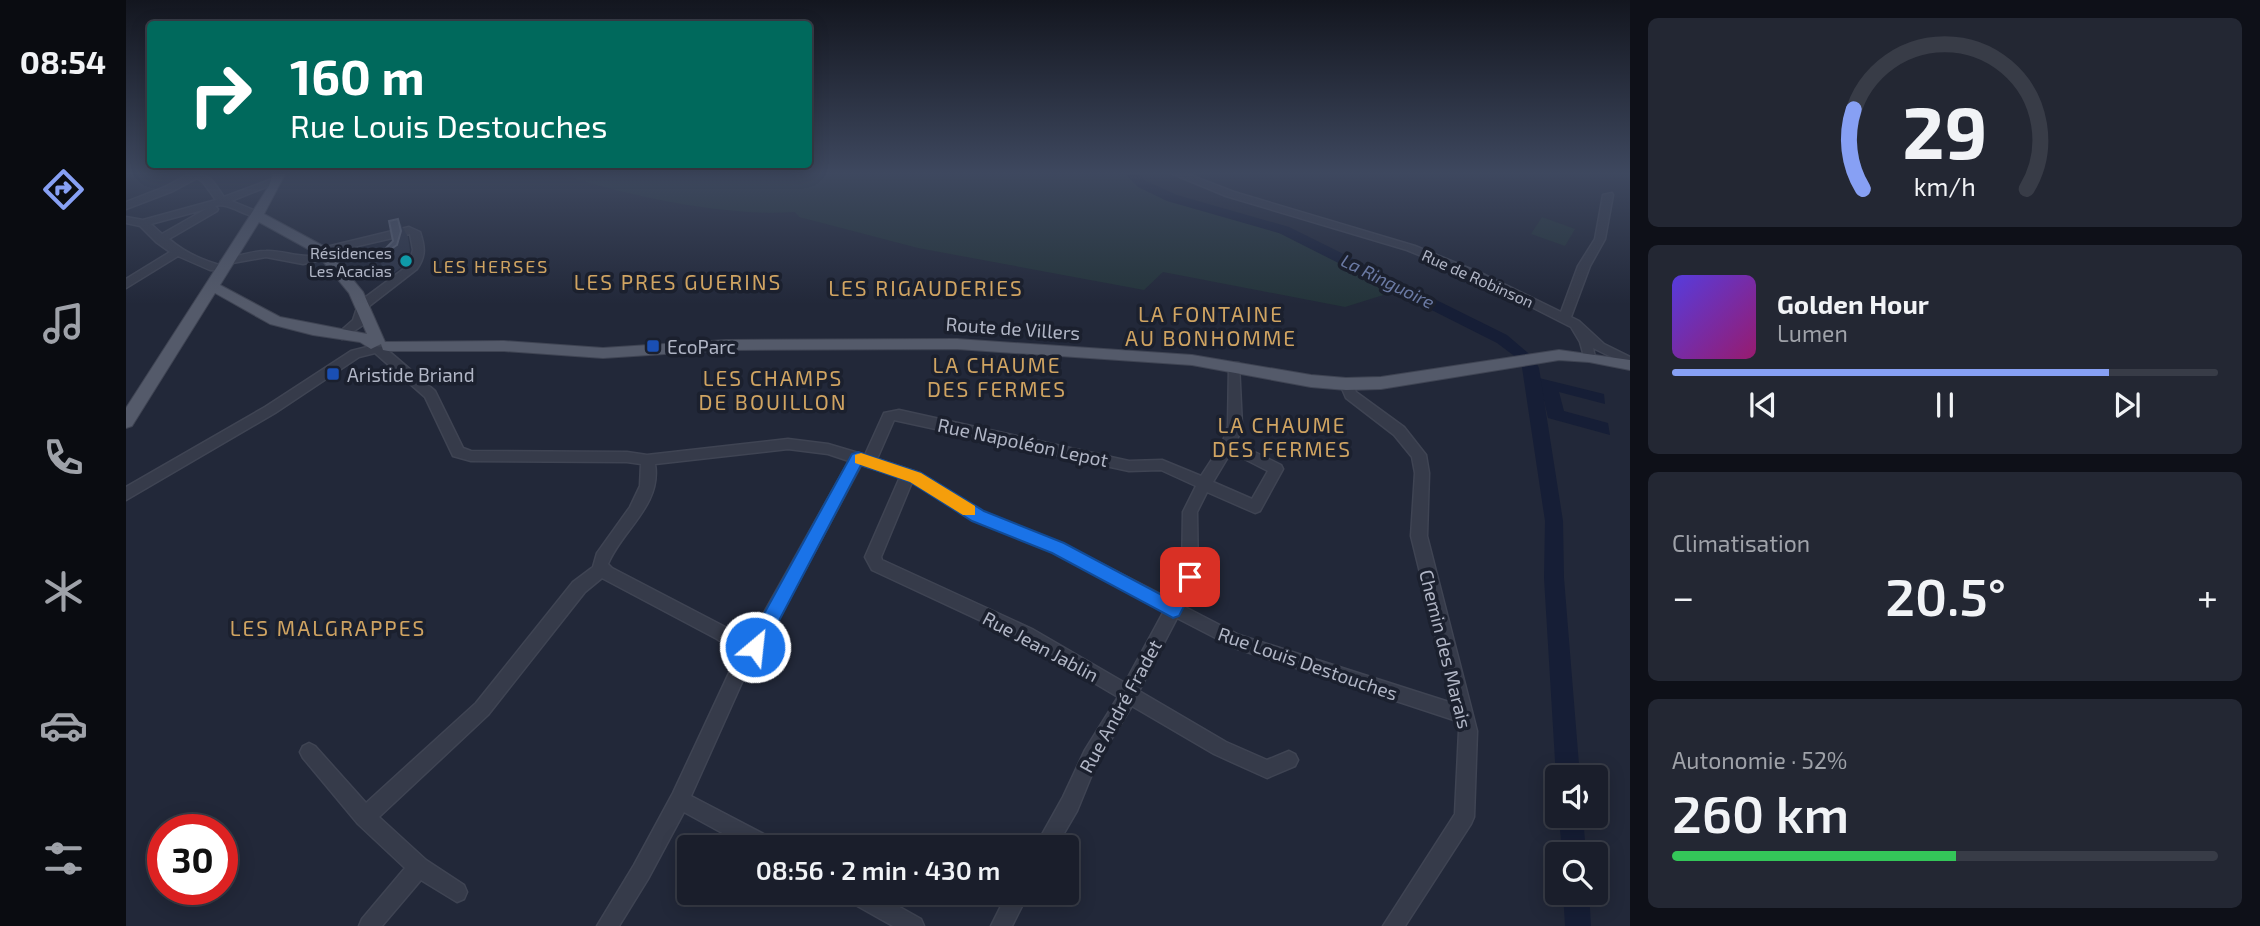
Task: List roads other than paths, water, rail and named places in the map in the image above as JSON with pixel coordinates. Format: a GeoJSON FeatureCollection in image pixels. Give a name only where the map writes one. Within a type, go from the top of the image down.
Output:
{"type":"FeatureCollection","features":[{"type":"Feature","properties":{"kind":"main road"},"geometry":{"type":"LineString","coordinates":[[126,422],[256,217]]}},
{"type":"Feature","properties":{"kind":"main road"},"geometry":{"type":"LineString","coordinates":[[261,217],[324,253],[363,305],[364,314],[378,346]]}},
{"type":"Feature","properties":{"kind":"main road","name":"Route de Villers"},"geometry":{"type":"LineString","coordinates":[[211,287],[221,289],[262,315],[292,327],[365,338],[378,346],[504,346],[603,353],[726,345],[957,344],[1171,358],[1236,366],[1311,381],[1346,384],[1381,383],[1536,358],[1596,354],[1630,363]]}},
{"type":"Feature","properties":{"kind":"street"},"geometry":{"type":"LineString","coordinates":[[143,223],[152,217]]}},
{"type":"Feature","properties":{"kind":"street"},"geometry":{"type":"LineString","coordinates":[[160,240],[196,217]]}},
{"type":"Feature","properties":{"kind":"street","name":"Rue de Robinson"},"geometry":{"type":"LineString","coordinates":[[1307,217],[1411,248],[1481,277],[1570,321]]}},
{"type":"Feature","properties":{"kind":"street"},"geometry":{"type":"LineString","coordinates":[[1596,354],[1570,321],[1584,266],[1600,239],[1604,217]]}},
{"type":"Feature","properties":{"kind":"street"},"geometry":{"type":"LineString","coordinates":[[126,220],[143,223],[177,252],[214,268],[271,254],[289,260],[312,261],[324,253],[409,230],[415,232],[419,259],[413,267],[363,305],[359,321],[342,335]]}},
{"type":"Feature","properties":{"kind":"street"},"geometry":{"type":"LineString","coordinates":[[126,284],[177,252]]}},
{"type":"Feature","properties":{"kind":"street"},"geometry":{"type":"LineString","coordinates":[[126,494],[270,410],[355,354],[378,346]]}},
{"type":"Feature","properties":{"kind":"street","name":"Rue Louis Destouches"},"geometry":{"type":"LineString","coordinates":[[378,346],[430,394],[458,452],[471,456],[627,457],[647,460],[788,444],[828,449],[908,475],[978,516],[1058,548],[1235,641],[1464,715]]}},
{"type":"Feature","properties":{"kind":"street","name":"Rue André Fradet"},"geometry":{"type":"LineString","coordinates":[[1052,835],[1070,804],[1091,756],[1128,694],[1190,577],[1190,512],[1203,484],[1228,445],[1235,426],[1236,366]]}},
{"type":"Feature","properties":{"kind":"street","name":"Chemin des Marais"},"geometry":{"type":"LineString","coordinates":[[1346,384],[1351,395],[1399,430],[1419,456],[1422,473],[1419,536],[1468,731],[1464,817],[1393,926]]}},
{"type":"Feature","properties":{"kind":"street","name":"Rue Napoléon Lepot"},"geometry":{"type":"LineString","coordinates":[[863,460],[889,416],[899,415],[1129,466],[1162,465],[1203,484]]}},
{"type":"Feature","properties":{"kind":"street"},"geometry":{"type":"LineString","coordinates":[[1203,484],[1255,507],[1276,469],[1228,445]]}},
{"type":"Feature","properties":{"kind":"street"},"geometry":{"type":"LineString","coordinates":[[602,569],[602,558],[641,501],[649,483],[647,460]]}},
{"type":"Feature","properties":{"kind":"street"},"geometry":{"type":"LineString","coordinates":[[607,926],[641,872],[680,800],[746,655],[755,647],[863,460]]}},
{"type":"Feature","properties":{"kind":"street","name":"Rue Jean Jablin"},"geometry":{"type":"LineString","coordinates":[[908,475],[873,557],[877,565],[1026,634],[1220,748],[1266,769],[1289,760]]}},
{"type":"Feature","properties":{"kind":"street"},"geometry":{"type":"LineString","coordinates":[[602,569],[712,627],[739,645],[746,655]]}},
{"type":"Feature","properties":{"kind":"street"},"geometry":{"type":"LineString","coordinates":[[365,817],[482,709],[579,587],[602,569]]}},
{"type":"Feature","properties":{"kind":"street"},"geometry":{"type":"LineString","coordinates":[[309,752],[365,817],[419,867],[457,892]]}},
{"type":"Feature","properties":{"kind":"street"},"geometry":{"type":"LineString","coordinates":[[680,800],[746,835]]}},
{"type":"Feature","properties":{"kind":"street"},"geometry":{"type":"LineString","coordinates":[[369,926],[419,867]]}},
{"type":"Feature","properties":{"kind":"street"},"geometry":{"type":"LineString","coordinates":[[876,905],[914,926]]}},
{"type":"Feature","properties":{"kind":"street"},"geometry":{"type":"LineString","coordinates":[[1001,926],[1012,905]]}},
{"type":"Feature","properties":{"kind":"water"},"geometry":{"type":"Polygon","coordinates":[[[1539,378],[1604,394],[1605,404],[1559,392],[1564,411],[1608,423],[1610,435],[1548,418],[1539,378]]]}},
{"type":"Feature","properties":{"kind":"waterway","name":"La Ringuoire"},"geometry":{"type":"LineString","coordinates":[[1239,217],[1284,230],[1502,339],[1522,356]]}},
{"type":"Feature","properties":{"kind":"waterway","name":"La Ringuoire"},"geometry":{"type":"LineString","coordinates":[[1528,362],[1554,521],[1554,578],[1567,765]]}},
{"type":"Feature","properties":{"kind":"waterway","name":"La Ringuoire"},"geometry":{"type":"LineString","coordinates":[[1572,828],[1573,842]]}},
{"type":"Feature","properties":{"kind":"waterway","name":"La Ringuoire"},"geometry":{"type":"LineString","coordinates":[[1577,905],[1578,926]]}},
{"type":"Feature","properties":{"kind":"place","name":"Résidences Les Acacias"},"geometry":{"type":"Point","coordinates":[406,261]}},
{"type":"Feature","properties":{"kind":"place","name":"EcoParc"},"geometry":{"type":"Point","coordinates":[653,346]}},
{"type":"Feature","properties":{"kind":"place","name":"Aristide Briand"},"geometry":{"type":"Point","coordinates":[333,374]}},
{"type":"Feature","properties":{"kind":"district","name":"LES HERSES"},"geometry":{"type":"Point","coordinates":[491,266]}},
{"type":"Feature","properties":{"kind":"district","name":"LES PRES GUERINS"},"geometry":{"type":"Point","coordinates":[678,281]}},
{"type":"Feature","properties":{"kind":"district","name":"LES RIGAUDERIES"},"geometry":{"type":"Point","coordinates":[926,287]}},
{"type":"Feature","properties":{"kind":"district","name":"LA FONTAINE AU BONHOMME"},"geometry":{"type":"Point","coordinates":[1211,325]}},
{"type":"Feature","properties":{"kind":"district","name":"LA CHAUME DES FERMES"},"geometry":{"type":"Point","coordinates":[997,376]}},
{"type":"Feature","properties":{"kind":"district","name":"LES CHAMPS DE BOUILLON"},"geometry":{"type":"Point","coordinates":[773,389]}},
{"type":"Feature","properties":{"kind":"district","name":"LA CHAUME DES FERMES"},"geometry":{"type":"Point","coordinates":[1282,436]}},
{"type":"Feature","properties":{"kind":"district","name":"LES MALGRAPPES"},"geometry":{"type":"Point","coordinates":[328,627]}}]}
